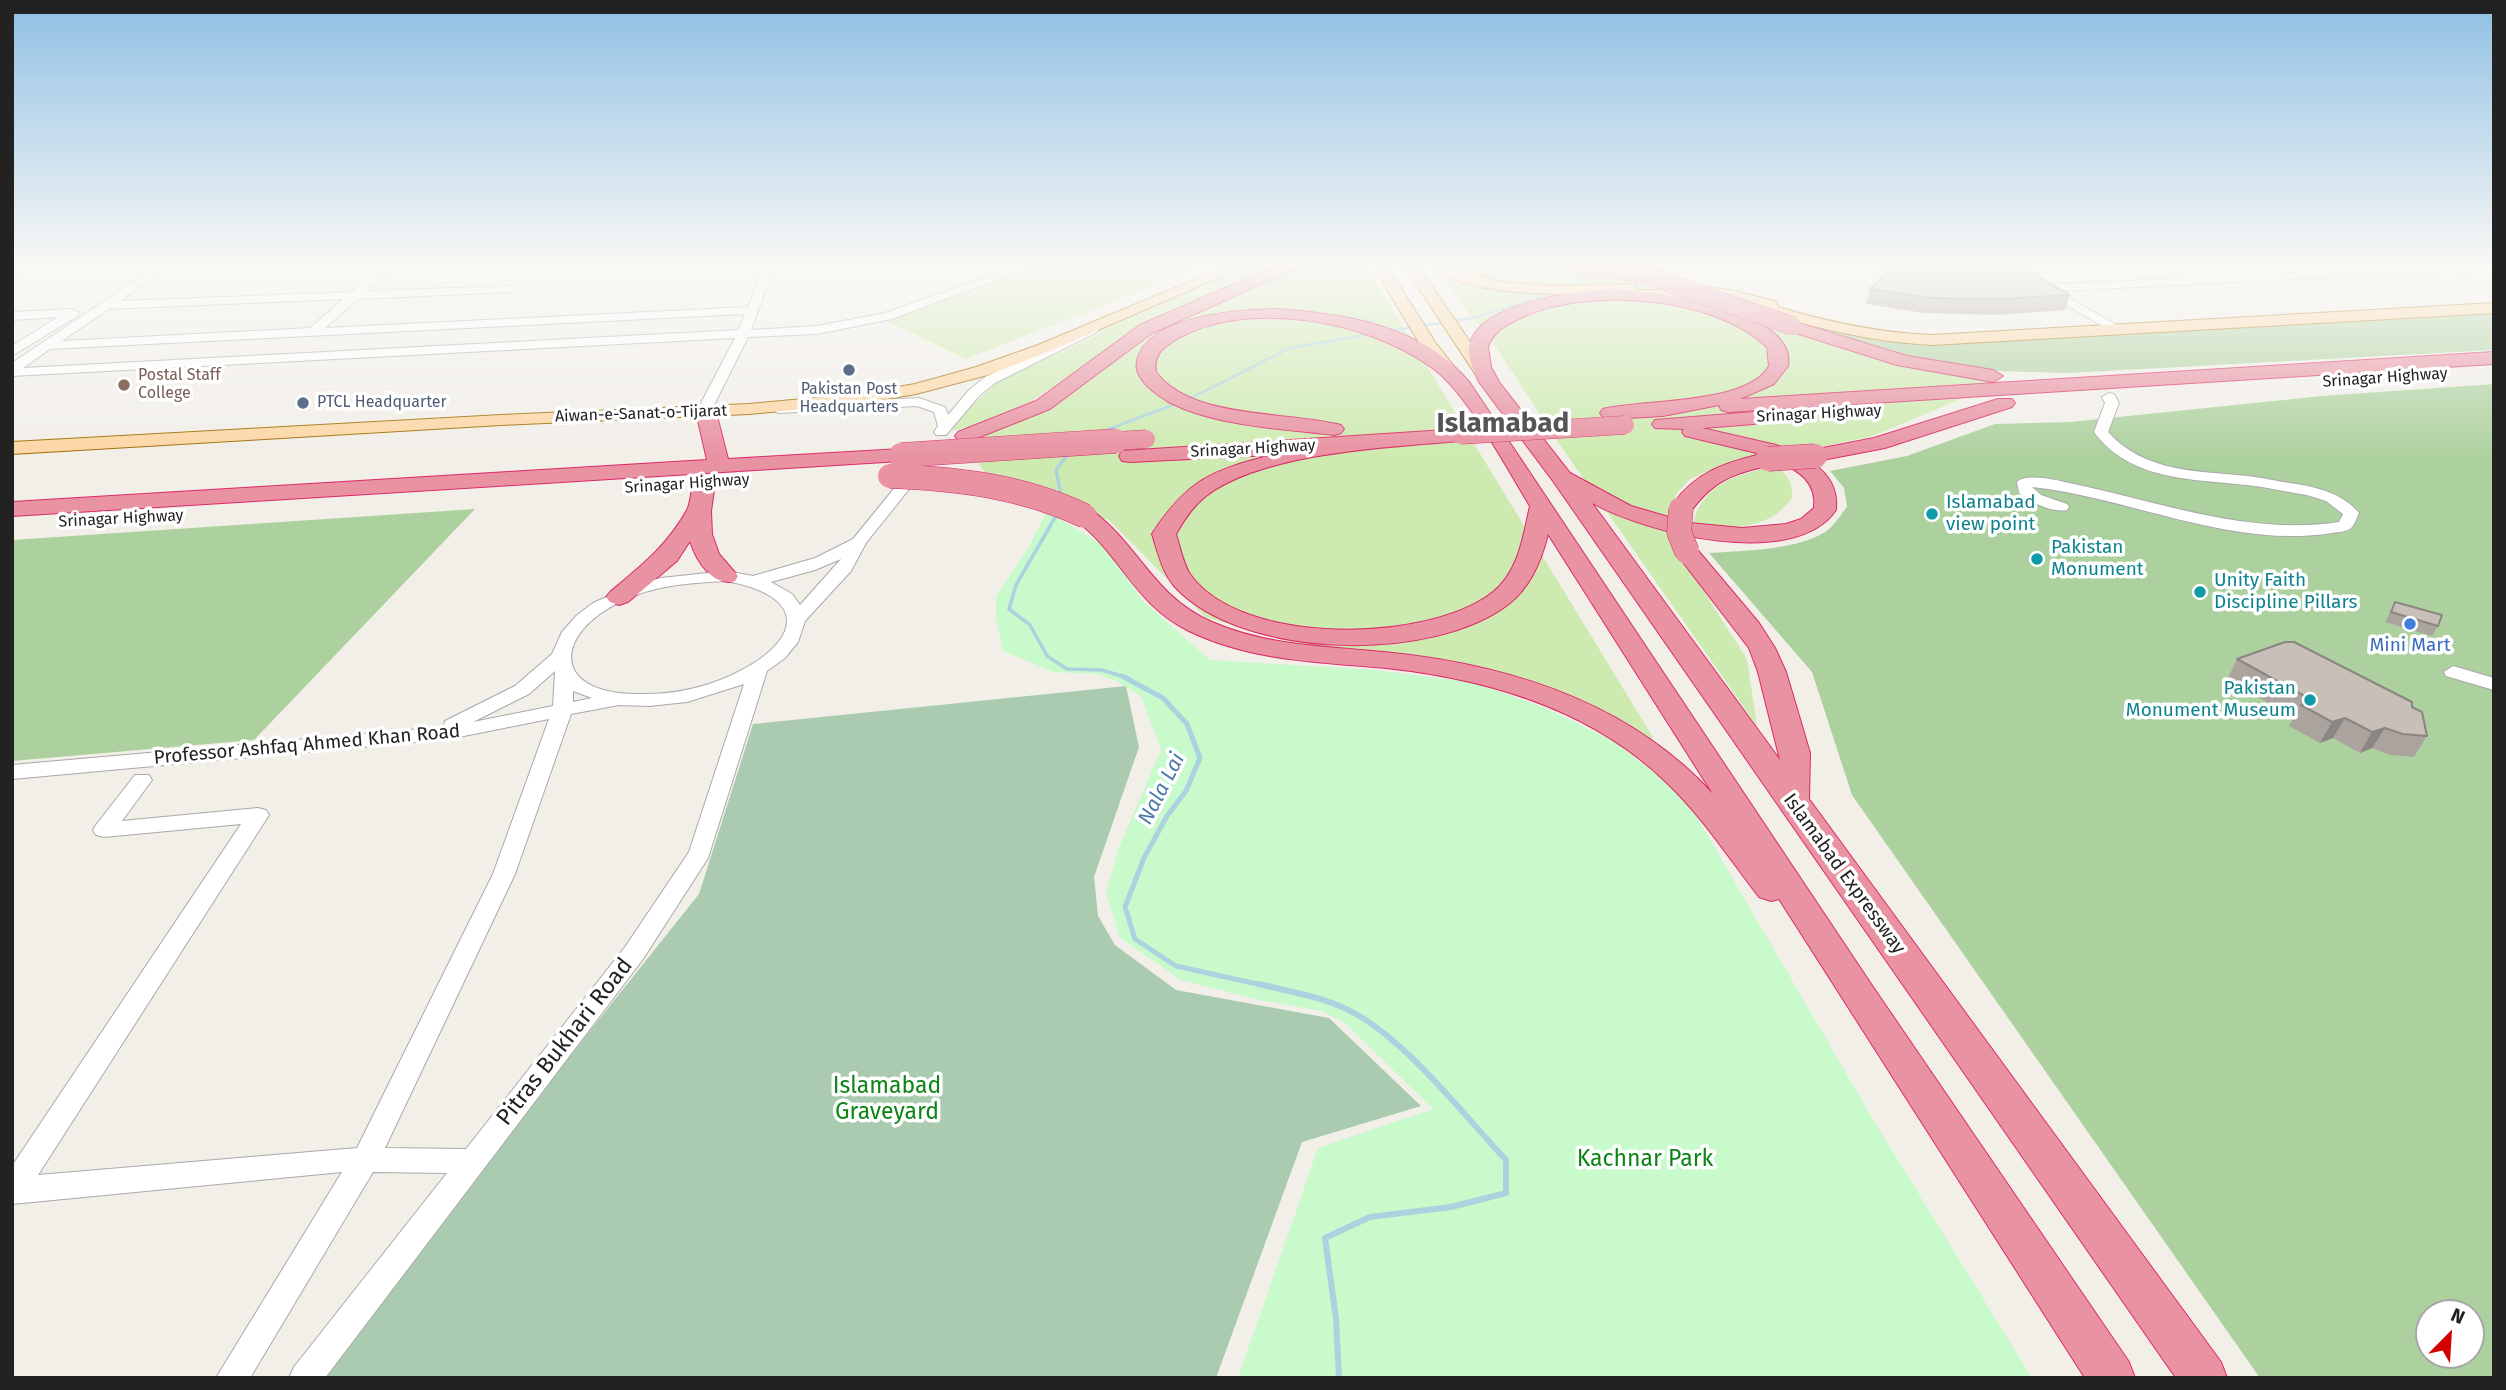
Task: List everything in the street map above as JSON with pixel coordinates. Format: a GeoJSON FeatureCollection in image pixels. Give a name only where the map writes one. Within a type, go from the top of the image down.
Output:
{"type":"FeatureCollection","features":[{"type":"Feature","properties":{"kind":"highway"},"geometry":{"type":"LineString","coordinates":[[902,466],[965,436],[1043,405],[1149,328]]}},
{"type":"Feature","properties":{"kind":"highway"},"geometry":{"type":"LineString","coordinates":[[1183,328],[1158,343],[1146,360],[1148,374],[1164,391],[1199,407],[1337,437]]}},
{"type":"Feature","properties":{"kind":"highway"},"geometry":{"type":"LineString","coordinates":[[1370,328],[1466,363],[1497,437],[1860,997],[2112,1378]]}},
{"type":"Feature","properties":{"kind":"highway"},"geometry":{"type":"LineString","coordinates":[[1466,363],[1478,353],[1481,339],[1492,328]]}},
{"type":"Feature","properties":{"kind":"highway"},"geometry":{"type":"LineString","coordinates":[[1632,419],[1755,387],[1772,377],[1780,357],[1768,337],[1752,328]]}},
{"type":"Feature","properties":{"kind":"highway"},"geometry":{"type":"LineString","coordinates":[[1798,328],[1880,355],[1930,366],[2001,377],[2081,382]]}},
{"type":"Feature","properties":{"kind":"highway","name":"Srinagar Highway"},"geometry":{"type":"LineString","coordinates":[[1632,419],[2081,382],[2494,358]]}},
{"type":"Feature","properties":{"kind":"highway","name":"Islamabad Expressway"},"geometry":{"type":"LineString","coordinates":[[1466,363],[1561,476],[2204,1378]]}},
{"type":"Feature","properties":{"kind":"highway","name":"Srinagar Highway"},"geometry":{"type":"LineString","coordinates":[[12,525],[848,466],[1130,456],[1457,428],[2005,403],[2494,372]]}},
{"type":"Feature","properties":{"kind":"highway"},"geometry":{"type":"LineString","coordinates":[[1793,803],[1794,753],[1772,672],[1751,629],[1679,540],[1678,519],[1681,509],[1691,492],[1708,477],[1734,467],[1878,444],[2005,403]]}},
{"type":"Feature","properties":{"kind":"highway"},"geometry":{"type":"LineString","coordinates":[[619,597],[668,556],[699,509],[711,475],[707,407]]}},
{"type":"Feature","properties":{"kind":"highway"},"geometry":{"type":"LineString","coordinates":[[1561,476],[1625,511],[1660,524],[1701,532],[1753,534],[1789,529],[1810,523],[1825,510],[1826,494],[1817,478],[1790,458],[1711,435],[1632,419]]}},
{"type":"Feature","properties":{"kind":"highway"},"geometry":{"type":"LineString","coordinates":[[1337,437],[1228,476],[1199,490],[1178,512],[1164,534],[1182,580],[1214,607],[1248,623],[1335,637],[1392,635],[1474,616],[1503,596],[1517,580],[1532,555],[1541,506]]}},
{"type":"Feature","properties":{"kind":"highway","name":"Srinagar Highway"},"geometry":{"type":"LineString","coordinates":[[902,466],[1146,439],[1337,437]]}},
{"type":"Feature","properties":{"kind":"highway"},"geometry":{"type":"LineString","coordinates":[[902,466],[949,478],[1005,486],[1034,494],[1085,516],[1109,535],[1164,605],[1216,633],[1275,651],[1404,662],[1486,676],[1538,692],[1632,739],[1679,776],[1860,997]]}},
{"type":"Feature","properties":{"kind":"highway","name":"Srinagar Highway"},"geometry":{"type":"LineString","coordinates":[[12,509],[711,475]]}},
{"type":"Feature","properties":{"kind":"highway"},"geometry":{"type":"LineString","coordinates":[[699,509],[704,552],[726,576]]}},
{"type":"Feature","properties":{"kind":"main road","name":"Aiwan-e-Sanat-o-Tijarat"},"geometry":{"type":"LineString","coordinates":[[12,440],[707,407],[749,410],[887,394],[946,382],[1073,328]]}},
{"type":"Feature","properties":{"kind":"main road","name":"Aiwan-e-Sanat-o-Tijarat"},"geometry":{"type":"LineString","coordinates":[[12,449],[707,407],[856,392],[991,363],[1088,328]]}},
{"type":"Feature","properties":{"kind":"main road"},"geometry":{"type":"LineString","coordinates":[[1418,328],[1428,344],[1466,363]]}},
{"type":"Feature","properties":{"kind":"main road"},"geometry":{"type":"LineString","coordinates":[[1449,328],[1466,363]]}},
{"type":"Feature","properties":{"kind":"main road"},"geometry":{"type":"LineString","coordinates":[[1832,328],[1903,339],[1982,338],[2152,328]]}},
{"type":"Feature","properties":{"kind":"main road"},"geometry":{"type":"LineString","coordinates":[[1864,328],[1890,331],[1956,328]]}},
{"type":"Feature","properties":{"kind":"street"},"geometry":{"type":"LineString","coordinates":[[15,349],[50,328]]}},
{"type":"Feature","properties":{"kind":"street"},"geometry":{"type":"LineString","coordinates":[[12,370],[70,328]]}},
{"type":"Feature","properties":{"kind":"street"},"geometry":{"type":"LineString","coordinates":[[313,332],[318,328]]}},
{"type":"Feature","properties":{"kind":"street"},"geometry":{"type":"LineString","coordinates":[[48,345],[395,328]]}},
{"type":"Feature","properties":{"kind":"street"},"geometry":{"type":"LineString","coordinates":[[707,407],[745,328]]}},
{"type":"Feature","properties":{"kind":"street"},"geometry":{"type":"LineString","coordinates":[[12,370],[831,328]]}},
{"type":"Feature","properties":{"kind":"street"},"geometry":{"type":"LineString","coordinates":[[749,410],[919,402],[940,410],[942,431],[989,380],[1068,344],[1095,328]]}},
{"type":"Feature","properties":{"kind":"street"},"geometry":{"type":"LineString","coordinates":[[2061,507],[2035,498],[2024,489],[2025,482],[2053,483],[2224,522],[2298,532],[2325,531],[2345,526],[2351,513],[2331,498],[2309,491],[2174,471],[2145,465],[2124,455],[2108,442],[2101,432],[2112,403],[2109,397]]}},
{"type":"Feature","properties":{"kind":"street"},"geometry":{"type":"LineString","coordinates":[[797,619],[845,567],[902,466]]}},
{"type":"Feature","properties":{"kind":"street"},"geometry":{"type":"LineString","coordinates":[[232,1378],[365,1160],[504,874],[563,708],[562,664],[566,638],[582,620],[619,597],[654,584],[691,577],[726,576],[755,580],[788,574],[825,562],[859,542]]}},
{"type":"Feature","properties":{"kind":"street"},"geometry":{"type":"LineString","coordinates":[[563,708],[618,699],[680,697],[722,686],[758,669],[787,645],[795,632],[797,619],[795,607],[787,596],[755,580]]}},
{"type":"Feature","properties":{"kind":"street"},"geometry":{"type":"LineString","coordinates":[[562,664],[584,689],[618,699]]}},
{"type":"Feature","properties":{"kind":"street"},"geometry":{"type":"LineString","coordinates":[[432,734],[522,690],[562,664]]}},
{"type":"Feature","properties":{"kind":"street","name":"Pitras Bukhari Road"},"geometry":{"type":"LineString","coordinates":[[305,1378],[634,953],[700,853],[758,669]]}},
{"type":"Feature","properties":{"kind":"street"},"geometry":{"type":"LineString","coordinates":[[2453,672],[2494,684]]}},
{"type":"Feature","properties":{"kind":"street","name":"Professor Ashfaq Ahmed Khan Road"},"geometry":{"type":"LineString","coordinates":[[12,772],[471,730],[563,708]]}},
{"type":"Feature","properties":{"kind":"street"},"geometry":{"type":"LineString","coordinates":[[13,1190],[258,815],[104,830],[142,780]]}},
{"type":"Feature","properties":{"kind":"street"},"geometry":{"type":"LineString","coordinates":[[13,1190],[365,1160],[472,1161]]}},
{"type":"Feature","properties":{"kind":"green space"},"geometry":{"type":"Polygon","coordinates":[[[901,328],[1046,328],[966,359],[901,328]]]}},
{"type":"Feature","properties":{"kind":"green space"},"geometry":{"type":"Polygon","coordinates":[[[1108,328],[1144,328],[1127,336],[1025,406],[987,423],[952,431],[958,419],[997,382],[1108,328]]]}},
{"type":"Feature","properties":{"kind":"green space"},"geometry":{"type":"Polygon","coordinates":[[[1159,328],[1404,328],[1654,739],[1490,669],[1297,644],[1205,617],[1109,520],[986,474],[962,440],[1028,417],[1159,328]]]}},
{"type":"Feature","properties":{"kind":"green space"},"geometry":{"type":"Polygon","coordinates":[[[1481,328],[1787,328],[1855,352],[1950,373],[2004,381],[1873,436],[1815,448],[1741,458],[1720,465],[1689,480],[1678,492],[1669,509],[1668,535],[1747,659],[1757,726],[1560,445],[1481,328]]]}},
{"type":"Feature","properties":{"kind":"green space"},"geometry":{"type":"Polygon","coordinates":[[[1813,328],[1848,328],[1903,341],[2153,328],[2494,328],[2494,350],[2068,373],[1994,371],[1869,348],[1813,328]]]}},
{"type":"Feature","properties":{"kind":"green space"},"geometry":{"type":"Polygon","coordinates":[[[2494,384],[2494,1378],[2260,1378],[1852,795],[1812,672],[1709,553],[1788,545],[1818,536],[1832,527],[1847,507],[1844,488],[1830,471],[1907,456],[1995,424],[2070,422],[2322,396],[2494,384]]]}},
{"type":"Feature","properties":{"kind":"green space"},"geometry":{"type":"Polygon","coordinates":[[[1775,466],[1789,479],[1792,498],[1771,517],[1734,527],[1692,526],[1697,511],[1712,490],[1747,473],[1775,466]]]}},
{"type":"Feature","properties":{"kind":"green space"},"geometry":{"type":"Polygon","coordinates":[[[475,509],[254,740],[12,761],[12,540],[475,509]]]}},
{"type":"Feature","properties":{"kind":"green space","name":"Kachnar Park"},"geometry":{"type":"Polygon","coordinates":[[[1047,511],[1112,551],[1141,599],[1210,660],[1375,670],[1472,682],[1543,707],[1610,739],[1684,795],[1874,1121],[2032,1378],[1238,1378],[1318,1148],[1433,1109],[1344,1022],[1321,1011],[1259,1000],[1181,980],[1120,938],[1106,893],[1119,847],[1161,750],[1141,696],[1118,682],[1097,674],[1054,672],[1003,651],[996,619],[996,597],[1027,550],[1047,511]]]}},
{"type":"Feature","properties":{"kind":"green space","name":"Islamabad Graveyard"},"geometry":{"type":"Polygon","coordinates":[[[1126,686],[1139,747],[1094,877],[1098,916],[1115,945],[1176,990],[1329,1018],[1421,1106],[1302,1142],[1216,1378],[313,1378],[699,894],[753,724],[1126,686]]]}},
{"type":"Feature","properties":{"kind":"building"},"geometry":{"type":"Polygon","coordinates":[[[2395,602],[2442,615],[2438,626],[2391,612],[2395,602]]]}},
{"type":"Feature","properties":{"kind":"building"},"geometry":{"type":"Polygon","coordinates":[[[2285,642],[2294,642],[2412,702],[2412,707],[2422,712],[2427,736],[2403,734],[2385,728],[2372,732],[2345,718],[2332,722],[2301,705],[2312,700],[2237,659],[2285,642]]]}},
{"type":"Feature","properties":{"kind":"waterway","name":"Nala Lai"},"geometry":{"type":"LineString","coordinates":[[1390,331],[1409,328]]}},
{"type":"Feature","properties":{"kind":"waterway","name":"Nala Lai"},"geometry":{"type":"LineString","coordinates":[[1187,400],[1290,348],[1371,334]]}},
{"type":"Feature","properties":{"kind":"waterway","name":"Nala Lai"},"geometry":{"type":"LineString","coordinates":[[1101,432],[1178,403]]}},
{"type":"Feature","properties":{"kind":"waterway","name":"Nala Lai"},"geometry":{"type":"LineString","coordinates":[[1062,499],[1056,470],[1068,454]]}},
{"type":"Feature","properties":{"kind":"waterway","name":"Nala Lai"},"geometry":{"type":"LineString","coordinates":[[1057,514],[1016,585],[1009,609],[1030,625],[1047,656],[1067,669],[1102,670],[1123,676]]}},
{"type":"Feature","properties":{"kind":"waterway","name":"Nala Lai"},"geometry":{"type":"LineString","coordinates":[[1123,676],[1128,678]]}},
{"type":"Feature","properties":{"kind":"waterway","name":"Nala Lai"},"geometry":{"type":"LineString","coordinates":[[1123,676],[1163,698],[1187,724],[1200,758],[1186,791],[1167,816],[1144,858],[1125,907],[1135,939],[1176,966],[1266,986]]}},
{"type":"Feature","properties":{"kind":"waterway","name":"Nala Lai"},"geometry":{"type":"LineString","coordinates":[[1259,984],[1333,1003],[1376,1027],[1435,1081],[1506,1160],[1506,1193],[1451,1207],[1370,1217],[1325,1238],[1336,1319],[1339,1378]]}},
{"type":"Feature","properties":{"kind":"place","name":"Pakistan Post Headquarters"},"geometry":{"type":"Point","coordinates":[849,370]}},
{"type":"Feature","properties":{"kind":"place","name":"Postal Staff College"},"geometry":{"type":"Point","coordinates":[124,385]}},
{"type":"Feature","properties":{"kind":"place","name":"PTCL Headquarter"},"geometry":{"type":"Point","coordinates":[303,403]}},
{"type":"Feature","properties":{"kind":"place","name":"Islamabad view point"},"geometry":{"type":"Point","coordinates":[1932,514]}},
{"type":"Feature","properties":{"kind":"place","name":"Pakistan Monument"},"geometry":{"type":"Point","coordinates":[2037,559]}},
{"type":"Feature","properties":{"kind":"place","name":"Unity Faith Discipline Pillars"},"geometry":{"type":"Point","coordinates":[2200,592]}},
{"type":"Feature","properties":{"kind":"place","name":"Mini Mart"},"geometry":{"type":"Point","coordinates":[2410,624]}},
{"type":"Feature","properties":{"kind":"place","name":"Pakistan Monument Museum"},"geometry":{"type":"Point","coordinates":[2310,700]}},
{"type":"Feature","properties":{"kind":"district","name":"Islamabad"},"geometry":{"type":"Point","coordinates":[1503,424]}}]}
